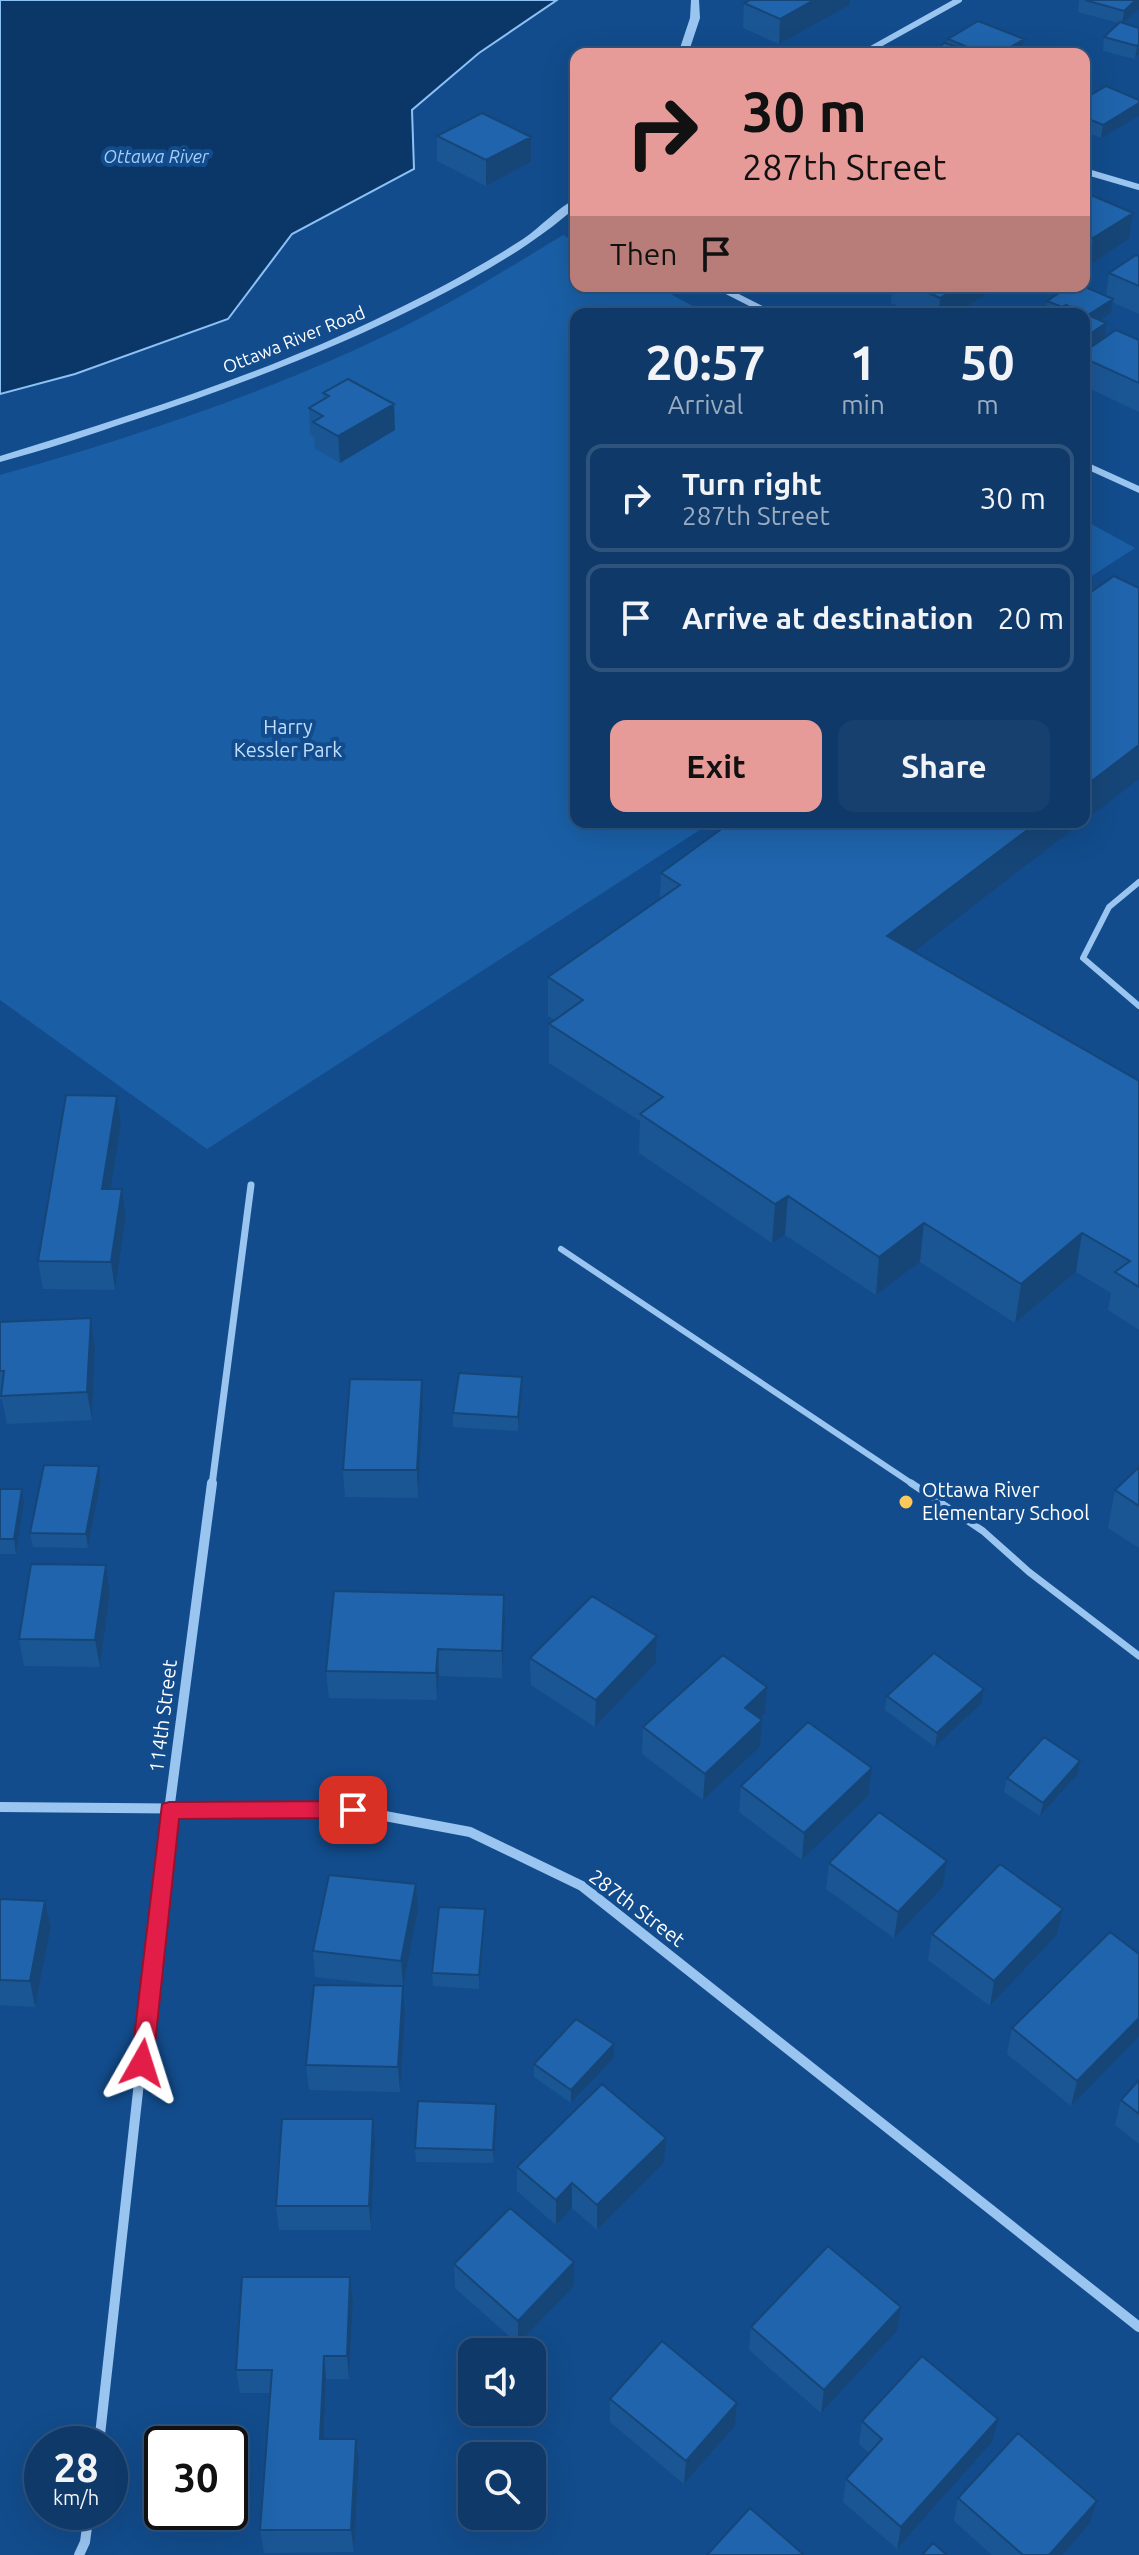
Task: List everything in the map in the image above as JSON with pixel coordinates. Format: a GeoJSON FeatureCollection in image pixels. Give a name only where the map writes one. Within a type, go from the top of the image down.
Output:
{"type":"FeatureCollection","features":[{"type":"Feature","properties":{"kind":"street"},"geometry":{"type":"LineString","coordinates":[[685,48],[695,18],[695,0]]}},
{"type":"Feature","properties":{"kind":"street"},"geometry":{"type":"LineString","coordinates":[[873,48],[959,0]]}},
{"type":"Feature","properties":{"kind":"street"},"geometry":{"type":"LineString","coordinates":[[1090,173],[1139,187]]}},
{"type":"Feature","properties":{"kind":"street","name":"Ottawa River Road"},"geometry":{"type":"LineString","coordinates":[[0,459],[187,402],[397,315],[498,260],[570,208]]}},
{"type":"Feature","properties":{"kind":"street"},"geometry":{"type":"LineString","coordinates":[[564,213],[570,216]]}},
{"type":"Feature","properties":{"kind":"street"},"geometry":{"type":"LineString","coordinates":[[727,292],[761,308]]}},
{"type":"Feature","properties":{"kind":"street"},"geometry":{"type":"LineString","coordinates":[[1090,467],[1139,490]]}},
{"type":"Feature","properties":{"kind":"street","name":"114th Street"},"geometry":{"type":"LineString","coordinates":[[101,2426],[169,1811],[251,1185]]}},
{"type":"Feature","properties":{"kind":"street","name":"287th Street"},"geometry":{"type":"LineString","coordinates":[[0,1807],[169,1811],[353,1810],[470,1832],[582,1886],[1139,2327]]}},
{"type":"Feature","properties":{"kind":"street"},"geometry":{"type":"LineString","coordinates":[[79,2555],[87,2530]]}},
{"type":"Feature","properties":{"kind":"lane"},"geometry":{"type":"LineString","coordinates":[[1139,882],[1109,907],[1083,958],[1139,1006]]}},
{"type":"Feature","properties":{"kind":"lane"},"geometry":{"type":"LineString","coordinates":[[561,1249],[983,1531],[1029,1572],[1139,1656]]}},
{"type":"Feature","properties":{"kind":"green space","name":"Harry Kessler Park"},"geometry":{"type":"Polygon","coordinates":[[[563,235],[570,239],[570,292],[667,292],[696,308],[570,308],[570,828],[703,828],[207,1149],[0,1000],[0,475],[155,428],[257,391],[356,349],[425,316],[563,235]]]}},
{"type":"Feature","properties":{"kind":"green space"},"geometry":{"type":"Polygon","coordinates":[[[1090,523],[1135,548],[1090,577],[1090,523]]]}},
{"type":"Feature","properties":{"kind":"water","name":"Ottawa River"},"geometry":{"type":"Polygon","coordinates":[[[0,0],[557,0],[479,53],[412,110],[414,169],[292,234],[228,319],[75,374],[0,394],[0,0]]]}},
{"type":"Feature","properties":{"kind":"building"},"geometry":{"type":"Polygon","coordinates":[[[750,0],[814,0],[780,19],[744,3],[750,0]]]}},
{"type":"Feature","properties":{"kind":"building"},"geometry":{"type":"Polygon","coordinates":[[[1085,0],[1136,0],[1124,11],[1085,0]]]}},
{"type":"Feature","properties":{"kind":"building"},"geometry":{"type":"Polygon","coordinates":[[[978,21],[1024,39],[1009,48],[970,48],[948,39],[978,21]]]}},
{"type":"Feature","properties":{"kind":"building"},"geometry":{"type":"Polygon","coordinates":[[[1120,22],[1139,28],[1137,46],[1104,37],[1120,22]]]}},
{"type":"Feature","properties":{"kind":"building"},"geometry":{"type":"Polygon","coordinates":[[[944,43],[963,48],[939,48],[944,43]]]}},
{"type":"Feature","properties":{"kind":"building"},"geometry":{"type":"Polygon","coordinates":[[[1106,86],[1139,100],[1139,103],[1103,125],[1090,120],[1090,95],[1106,86]]]}},
{"type":"Feature","properties":{"kind":"building"},"geometry":{"type":"Polygon","coordinates":[[[482,113],[531,137],[486,160],[437,136],[482,113]]]}},
{"type":"Feature","properties":{"kind":"building"},"geometry":{"type":"Polygon","coordinates":[[[1090,195],[1133,213],[1093,238],[1090,237],[1090,195]]]}},
{"type":"Feature","properties":{"kind":"building"},"geometry":{"type":"Polygon","coordinates":[[[1139,256],[1139,286],[1109,273],[1139,256]]]}},
{"type":"Feature","properties":{"kind":"building"},"geometry":{"type":"Polygon","coordinates":[[[1090,289],[1113,299],[1090,314],[1090,308],[1062,307],[1047,301],[1061,292],[1090,292],[1090,289]]]}},
{"type":"Feature","properties":{"kind":"building"},"geometry":{"type":"Polygon","coordinates":[[[927,292],[950,292],[940,298],[927,292]]]}},
{"type":"Feature","properties":{"kind":"building"},"geometry":{"type":"Polygon","coordinates":[[[1090,316],[1106,323],[1090,334],[1090,316]]]}},
{"type":"Feature","properties":{"kind":"building"},"geometry":{"type":"Polygon","coordinates":[[[1116,330],[1139,340],[1139,383],[1090,361],[1090,348],[1116,330]]]}},
{"type":"Feature","properties":{"kind":"building"},"geometry":{"type":"Polygon","coordinates":[[[348,379],[394,404],[338,436],[313,422],[323,416],[309,408],[329,396],[323,393],[348,379]]]}},
{"type":"Feature","properties":{"kind":"building"},"geometry":{"type":"Polygon","coordinates":[[[1114,576],[1139,588],[1139,745],[1090,782],[1090,593],[1114,576]]]}},
{"type":"Feature","properties":{"kind":"building"},"geometry":{"type":"Polygon","coordinates":[[[723,828],[1030,828],[887,936],[1139,1081],[1139,1287],[1115,1272],[1130,1261],[1082,1233],[1021,1284],[924,1223],[879,1257],[788,1196],[775,1204],[640,1114],[663,1097],[549,1024],[583,1000],[548,977],[680,885],[661,873],[723,828]]]}},
{"type":"Feature","properties":{"kind":"building"},"geometry":{"type":"Polygon","coordinates":[[[66,1095],[117,1096],[102,1189],[122,1189],[111,1262],[38,1261],[66,1095]]]}},
{"type":"Feature","properties":{"kind":"building"},"geometry":{"type":"Polygon","coordinates":[[[91,1318],[87,1392],[1,1396],[4,1371],[0,1371],[0,1322],[91,1318]]]}},
{"type":"Feature","properties":{"kind":"building"},"geometry":{"type":"Polygon","coordinates":[[[459,1373],[522,1377],[518,1417],[453,1413],[459,1373]]]}},
{"type":"Feature","properties":{"kind":"building"},"geometry":{"type":"Polygon","coordinates":[[[350,1379],[422,1380],[417,1470],[343,1470],[350,1379]]]}},
{"type":"Feature","properties":{"kind":"building"},"geometry":{"type":"Polygon","coordinates":[[[44,1465],[99,1466],[86,1534],[30,1533],[44,1465]]]}},
{"type":"Feature","properties":{"kind":"building"},"geometry":{"type":"Polygon","coordinates":[[[1139,1467],[1139,1506],[1115,1490],[1139,1467]]]}},
{"type":"Feature","properties":{"kind":"building"},"geometry":{"type":"Polygon","coordinates":[[[0,1489],[22,1489],[14,1539],[0,1539],[0,1489]]]}},
{"type":"Feature","properties":{"kind":"building"},"geometry":{"type":"Polygon","coordinates":[[[31,1564],[106,1565],[95,1640],[19,1639],[31,1564]]]}},
{"type":"Feature","properties":{"kind":"building"},"geometry":{"type":"Polygon","coordinates":[[[334,1591],[504,1595],[502,1651],[438,1649],[436,1673],[326,1671],[334,1591]]]}},
{"type":"Feature","properties":{"kind":"building"},"geometry":{"type":"Polygon","coordinates":[[[592,1596],[657,1636],[596,1700],[530,1658],[592,1596]]]}},
{"type":"Feature","properties":{"kind":"building"},"geometry":{"type":"Polygon","coordinates":[[[934,1653],[984,1689],[937,1733],[887,1696],[934,1653]]]}},
{"type":"Feature","properties":{"kind":"building"},"geometry":{"type":"Polygon","coordinates":[[[723,1655],[767,1687],[745,1708],[762,1720],[705,1774],[643,1727],[723,1655]]]}},
{"type":"Feature","properties":{"kind":"building"},"geometry":{"type":"Polygon","coordinates":[[[808,1722],[872,1768],[804,1833],[741,1786],[808,1722]]]}},
{"type":"Feature","properties":{"kind":"building"},"geometry":{"type":"Polygon","coordinates":[[[1044,1737],[1080,1761],[1043,1803],[1007,1778],[1044,1737]]]}},
{"type":"Feature","properties":{"kind":"building"},"geometry":{"type":"Polygon","coordinates":[[[879,1812],[947,1861],[898,1912],[829,1863],[879,1812]]]}},
{"type":"Feature","properties":{"kind":"building"},"geometry":{"type":"Polygon","coordinates":[[[1000,1864],[1063,1909],[994,1981],[932,1934],[1000,1864]]]}},
{"type":"Feature","properties":{"kind":"building"},"geometry":{"type":"Polygon","coordinates":[[[329,1875],[416,1884],[401,1961],[313,1951],[329,1875]]]}},
{"type":"Feature","properties":{"kind":"building"},"geometry":{"type":"Polygon","coordinates":[[[0,1899],[45,1901],[30,1981],[0,1980],[0,1899]]]}},
{"type":"Feature","properties":{"kind":"building"},"geometry":{"type":"Polygon","coordinates":[[[439,1907],[485,1909],[479,1975],[432,1973],[439,1907]]]}},
{"type":"Feature","properties":{"kind":"building"},"geometry":{"type":"Polygon","coordinates":[[[1110,1932],[1139,1954],[1139,2018],[1077,2081],[1012,2028],[1110,1932]]]}},
{"type":"Feature","properties":{"kind":"building"},"geometry":{"type":"Polygon","coordinates":[[[314,1985],[403,1986],[398,2067],[306,2065],[314,1985]]]}},
{"type":"Feature","properties":{"kind":"building"},"geometry":{"type":"Polygon","coordinates":[[[576,2019],[614,2044],[571,2090],[534,2064],[576,2019]]]}},
{"type":"Feature","properties":{"kind":"building"},"geometry":{"type":"Polygon","coordinates":[[[1139,2080],[1139,2114],[1121,2100],[1139,2080]]]}},
{"type":"Feature","properties":{"kind":"building"},"geometry":{"type":"Polygon","coordinates":[[[602,2084],[666,2138],[597,2205],[572,2183],[556,2200],[517,2167],[602,2084]]]}},
{"type":"Feature","properties":{"kind":"building"},"geometry":{"type":"Polygon","coordinates":[[[418,2101],[496,2104],[493,2150],[415,2148],[418,2101]]]}},
{"type":"Feature","properties":{"kind":"building"},"geometry":{"type":"Polygon","coordinates":[[[282,2119],[373,2119],[369,2206],[276,2206],[282,2119]]]}},
{"type":"Feature","properties":{"kind":"building"},"geometry":{"type":"Polygon","coordinates":[[[510,2208],[574,2262],[518,2321],[454,2264],[510,2208]]]}},
{"type":"Feature","properties":{"kind":"building"},"geometry":{"type":"Polygon","coordinates":[[[828,2246],[901,2307],[824,2390],[751,2327],[828,2246]]]}},
{"type":"Feature","properties":{"kind":"building"},"geometry":{"type":"Polygon","coordinates":[[[242,2277],[350,2277],[347,2356],[324,2356],[320,2439],[356,2439],[351,2530],[260,2530],[272,2370],[236,2370],[242,2277]]]}},
{"type":"Feature","properties":{"kind":"building"},"geometry":{"type":"Polygon","coordinates":[[[662,2341],[737,2403],[686,2461],[610,2399],[662,2341]]]}},
{"type":"Feature","properties":{"kind":"building"},"geometry":{"type":"Polygon","coordinates":[[[922,2356],[998,2419],[901,2527],[846,2479],[882,2439],[862,2421],[922,2356]]]}},
{"type":"Feature","properties":{"kind":"building"},"geometry":{"type":"Polygon","coordinates":[[[1018,2433],[1097,2501],[1049,2555],[1023,2555],[958,2498],[1018,2433]]]}},
{"type":"Feature","properties":{"kind":"building"},"geometry":{"type":"Polygon","coordinates":[[[750,2508],[804,2555],[707,2555],[750,2508]]]}},
{"type":"Feature","properties":{"kind":"building"},"geometry":{"type":"Polygon","coordinates":[[[933,2543],[947,2555],[922,2555],[933,2543]]]}},
{"type":"Feature","properties":{"kind":"place","name":"Ottawa River Elementary School"},"geometry":{"type":"Point","coordinates":[906,1502]}},
{"type":"Feature","properties":{"kind":"route"},"geometry":{"type":"LineString","coordinates":[[142,2063],[169,1811],[353,1810]]}}]}
